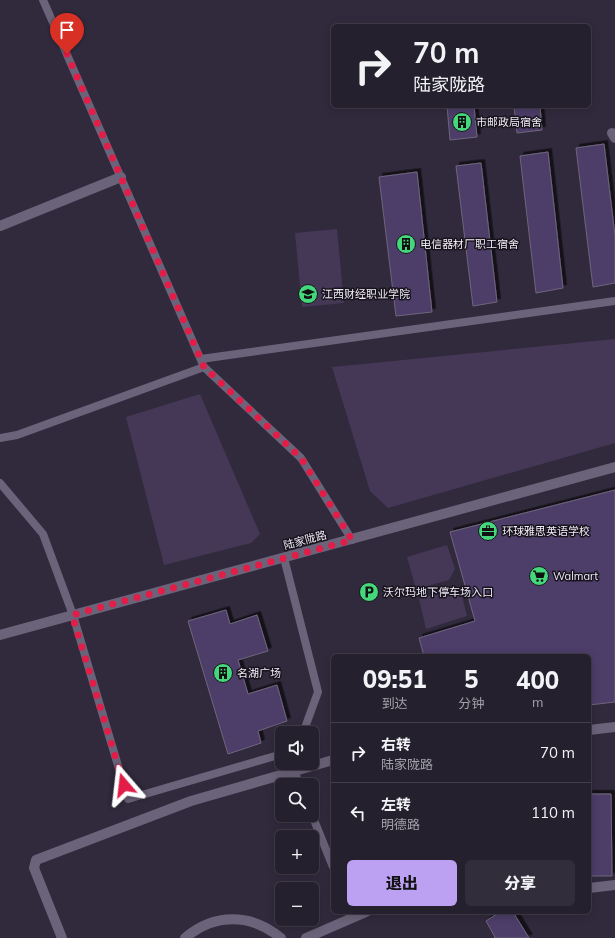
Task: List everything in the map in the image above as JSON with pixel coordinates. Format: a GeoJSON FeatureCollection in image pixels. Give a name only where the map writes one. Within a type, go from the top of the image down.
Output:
{"type":"FeatureCollection","features":[{"type":"Feature","properties":{"kind":"street"},"geometry":{"type":"LineString","coordinates":[[0,226],[121,177]]}},
{"type":"Feature","properties":{"kind":"street","name":"陆家陇路"},"geometry":{"type":"LineString","coordinates":[[0,635],[615,467]]}},
{"type":"Feature","properties":{"kind":"street"},"geometry":{"type":"LineString","coordinates":[[591,730],[615,727]]}},
{"type":"Feature","properties":{"kind":"street"},"geometry":{"type":"LineString","coordinates":[[62,938],[34,868],[36,860],[191,801],[331,761]]}},
{"type":"Feature","properties":{"kind":"street"},"geometry":{"type":"LineString","coordinates":[[591,888],[615,886]]}},
{"type":"Feature","properties":{"kind":"street"},"geometry":{"type":"LineString","coordinates":[[306,938],[353,915]]}},
{"type":"Feature","properties":{"kind":"street"},"geometry":{"type":"LineString","coordinates":[[185,938],[195,930],[212,922],[230,919],[251,921],[272,931],[281,938]]}},
{"type":"Feature","properties":{"kind":"lane"},"geometry":{"type":"LineString","coordinates":[[43,0],[203,363],[301,458],[352,540]]}},
{"type":"Feature","properties":{"kind":"lane"},"geometry":{"type":"LineString","coordinates":[[0,438],[17,435],[203,363],[615,301]]}},
{"type":"Feature","properties":{"kind":"lane"},"geometry":{"type":"LineString","coordinates":[[0,483],[43,534],[72,615],[128,799],[275,756]]}},
{"type":"Feature","properties":{"kind":"lane"},"geometry":{"type":"LineString","coordinates":[[284,558],[318,692],[305,726]]}},
{"type":"Feature","properties":{"kind":"lane"},"geometry":{"type":"LineString","coordinates":[[294,772],[297,778]]}},
{"type":"Feature","properties":{"kind":"lane"},"geometry":{"type":"LineString","coordinates":[[315,822],[331,862]]}},
{"type":"Feature","properties":{"kind":"shaded area"},"geometry":{"type":"Polygon","coordinates":[[[337,229],[344,303],[302,307],[295,233],[337,229]]]}},
{"type":"Feature","properties":{"kind":"shaded area"},"geometry":{"type":"Polygon","coordinates":[[[615,339],[615,443],[388,508],[370,491],[332,367],[615,339]]]}},
{"type":"Feature","properties":{"kind":"shaded area"},"geometry":{"type":"Polygon","coordinates":[[[200,394],[260,534],[251,543],[164,565],[126,417],[200,394]]]}},
{"type":"Feature","properties":{"kind":"shaded area"},"geometry":{"type":"Polygon","coordinates":[[[447,545],[455,569],[449,580],[416,589],[407,557],[447,545]]]}},
{"type":"Feature","properties":{"kind":"shaded area"},"geometry":{"type":"Polygon","coordinates":[[[452,589],[462,596],[467,616],[426,629],[419,599],[452,589]]]}},
{"type":"Feature","properties":{"kind":"building","name":"市邮政局宿舍"},"geometry":{"type":"Polygon","coordinates":[[[447,108],[474,108],[477,137],[450,140],[447,108]]]}},
{"type":"Feature","properties":{"kind":"building","name":"市邮政局宿舍"},"geometry":{"type":"Polygon","coordinates":[[[514,108],[540,108],[542,130],[517,133],[514,108]]]}},
{"type":"Feature","properties":{"kind":"building"},"geometry":{"type":"Polygon","coordinates":[[[604,144],[615,236],[615,283],[593,287],[576,148],[604,144]]]}},
{"type":"Feature","properties":{"kind":"building","name":"电信器材厂职工宿舍"},"geometry":{"type":"Polygon","coordinates":[[[548,152],[563,288],[536,293],[520,156],[548,152]]]}},
{"type":"Feature","properties":{"kind":"building","name":"电信器材厂职工宿舍"},"geometry":{"type":"Polygon","coordinates":[[[481,163],[497,302],[473,306],[456,166],[481,163]]]}},
{"type":"Feature","properties":{"kind":"building","name":"电信器材厂职工宿舍"},"geometry":{"type":"Polygon","coordinates":[[[417,172],[432,312],[396,316],[379,177],[417,172]]]}},
{"type":"Feature","properties":{"kind":"building","name":"Walmart"},"geometry":{"type":"Polygon","coordinates":[[[615,490],[615,702],[591,705],[591,654],[423,654],[419,638],[475,621],[450,532],[615,490]]]}},
{"type":"Feature","properties":{"kind":"building","name":"名湖广场"},"geometry":{"type":"Polygon","coordinates":[[[226,610],[230,624],[257,615],[268,651],[238,660],[248,694],[277,685],[287,721],[258,731],[261,743],[228,754],[188,621],[226,610]]]}},
{"type":"Feature","properties":{"kind":"building"},"geometry":{"type":"Polygon","coordinates":[[[591,794],[611,794],[612,876],[591,876],[591,794]]]}},
{"type":"Feature","properties":{"kind":"building"},"geometry":{"type":"Polygon","coordinates":[[[497,914],[514,914],[529,938],[494,938],[495,937],[486,921],[497,914]]]}},
{"type":"Feature","properties":{"kind":"place","name":"市邮政局宿舍"},"geometry":{"type":"Point","coordinates":[462,122]}},
{"type":"Feature","properties":{"kind":"place","name":"电信器材厂职工宿舍"},"geometry":{"type":"Point","coordinates":[406,244]}},
{"type":"Feature","properties":{"kind":"place","name":"江西财经职业学院"},"geometry":{"type":"Point","coordinates":[308,294]}},
{"type":"Feature","properties":{"kind":"place","name":"环球雅思英语学校"},"geometry":{"type":"Point","coordinates":[488,531]}},
{"type":"Feature","properties":{"kind":"place","name":"Walmart"},"geometry":{"type":"Point","coordinates":[539,576]}},
{"type":"Feature","properties":{"kind":"place","name":"沃尔玛地下停车场入口"},"geometry":{"type":"Point","coordinates":[369,592]}},
{"type":"Feature","properties":{"kind":"place","name":"名湖广场"},"geometry":{"type":"Point","coordinates":[223,673]}},
{"type":"Feature","properties":{"kind":"route"},"geometry":{"type":"LineString","coordinates":[[67,54],[204,367],[301,458],[352,540],[72,615],[124,785]]}}]}
